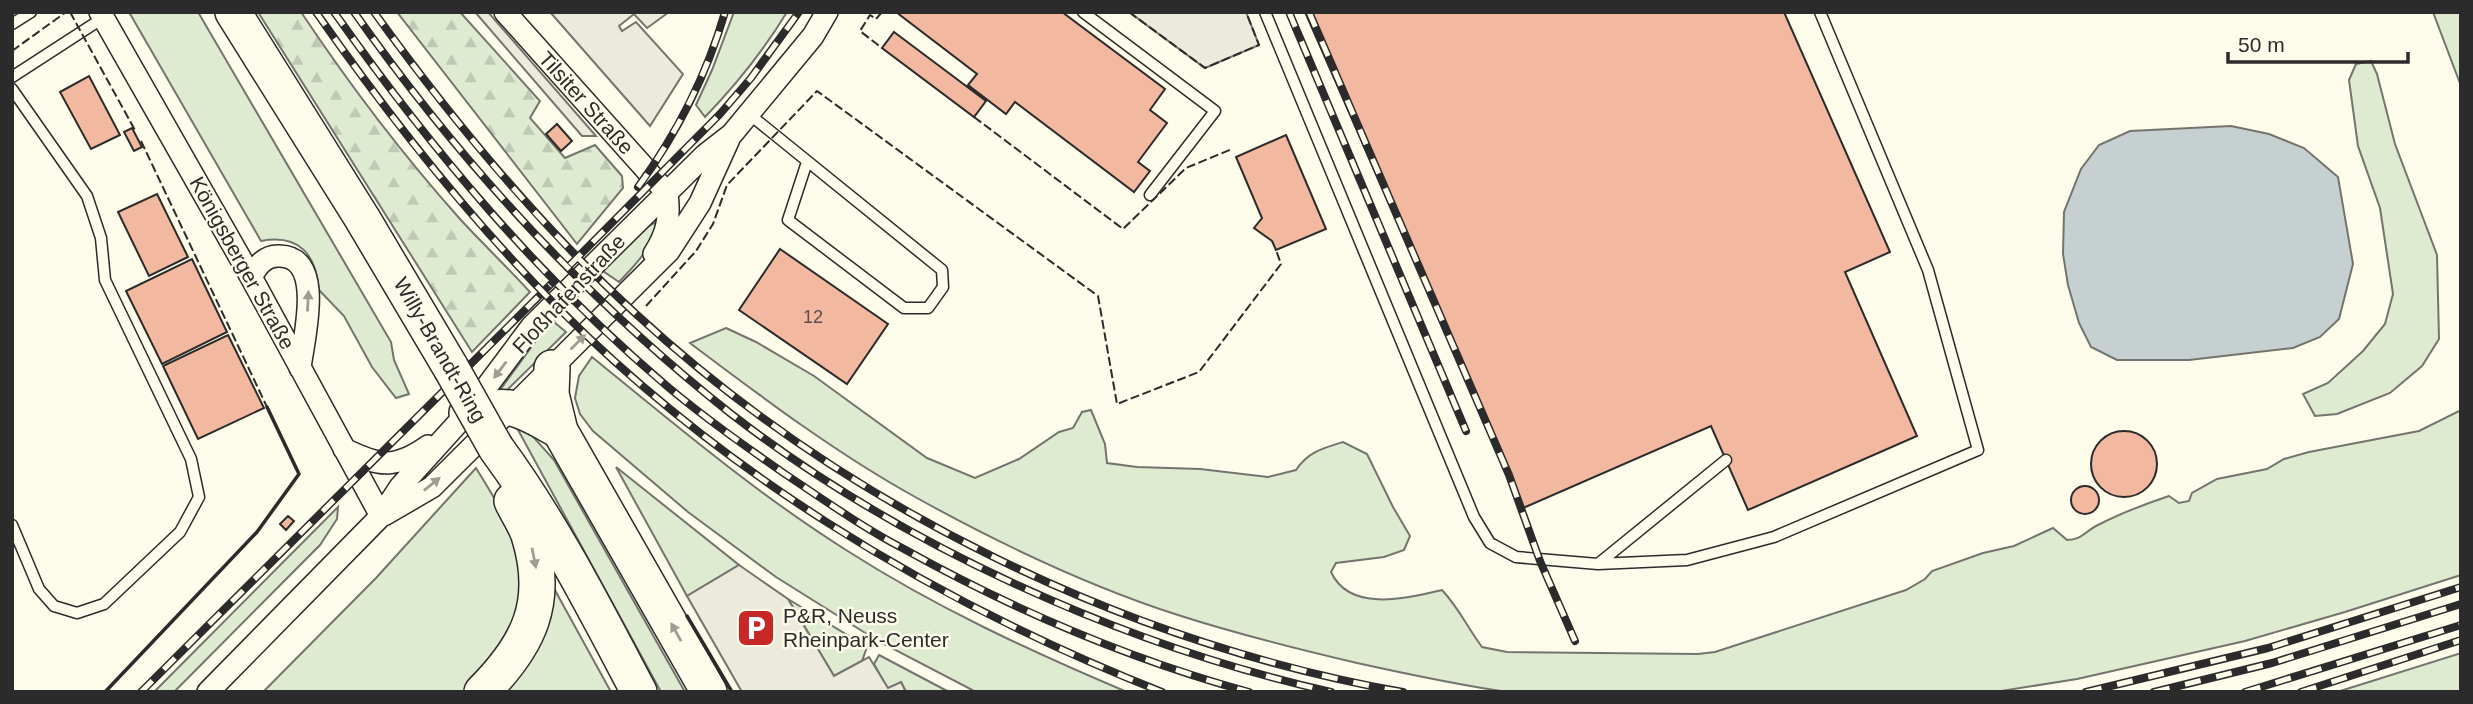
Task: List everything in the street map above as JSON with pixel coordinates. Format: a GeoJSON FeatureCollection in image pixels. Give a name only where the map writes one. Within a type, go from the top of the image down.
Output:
{"type":"FeatureCollection","features":[{"type":"Feature","properties":{"kind":"main road","name":"Willy-Brandt-Ring"},"geometry":{"type":"LineString","coordinates":[[233,12],[362,218],[452,368],[496,448],[525,487],[553,533],[639,692]]}},
{"type":"Feature","properties":{"kind":"main road"},"geometry":{"type":"LineString","coordinates":[[552,368],[551,394],[560,431],[709,692]]}},
{"type":"Feature","properties":{"kind":"main road"},"geometry":{"type":"LineString","coordinates":[[458,422],[490,407],[512,407],[560,431]]}},
{"type":"Feature","properties":{"kind":"main road"},"geometry":{"type":"LineString","coordinates":[[482,692],[514,657],[525,637],[534,613],[537,591],[536,564],[528,533],[504,486],[496,448]]}},
{"type":"Feature","properties":{"kind":"street","name":"Tilsiter Straße"},"geometry":{"type":"LineString","coordinates":[[505,12],[667,193]]}},
{"type":"Feature","properties":{"kind":"street","name":"Floßhafenstraße"},"geometry":{"type":"LineString","coordinates":[[208,692],[381,516],[400,487],[458,422],[532,326],[705,155],[732,134],[813,36],[827,12]]}},
{"type":"Feature","properties":{"kind":"street","name":"Königsberger Straße"},"geometry":{"type":"LineString","coordinates":[[102,15],[251,277],[381,516]]}},
{"type":"Feature","properties":{"kind":"street","name":"Floßhafenstraße"},"geometry":{"type":"LineString","coordinates":[[381,516],[432,487],[669,251],[689,222],[732,134]]}},
{"type":"Feature","properties":{"kind":"street","name":"Floßhafenstraße"},"geometry":{"type":"LineString","coordinates":[[632,288],[663,239],[669,216],[667,193]]}},
{"type":"Feature","properties":{"kind":"street"},"geometry":{"type":"LineString","coordinates":[[251,277],[258,264],[269,257],[282,256],[293,260],[303,269],[308,282],[309,297],[300,368]]}},
{"type":"Feature","properties":{"kind":"street","name":"Floßhafenstraße"},"geometry":{"type":"LineString","coordinates":[[344,449],[371,463],[393,464],[417,454],[458,422]]}},
{"type":"Feature","properties":{"kind":"lane"},"geometry":{"type":"LineString","coordinates":[[1083,12],[1215,111],[1150,195]]}},
{"type":"Feature","properties":{"kind":"lane"},"geometry":{"type":"LineString","coordinates":[[1265,12],[1474,517],[1490,543],[1516,557],[1598,564],[1686,560],[1774,537],[1979,450],[1928,270],[1820,12]]}},
{"type":"Feature","properties":{"kind":"lane"},"geometry":{"type":"LineString","coordinates":[[12,76],[102,15]]}},
{"type":"Feature","properties":{"kind":"lane"},"geometry":{"type":"LineString","coordinates":[[12,89],[87,195],[101,238],[105,280],[191,459],[199,497],[180,532],[104,604],[77,613],[54,606],[39,589],[12,525]]}},
{"type":"Feature","properties":{"kind":"lane"},"geometry":{"type":"LineString","coordinates":[[749,114],[942,270],[943,287],[928,309],[904,308],[788,220],[807,162]]}},
{"type":"Feature","properties":{"kind":"lane"},"geometry":{"type":"LineString","coordinates":[[1598,564],[1726,460]]}},
{"type":"Feature","properties":{"kind":"green space"},"geometry":{"type":"Polygon","coordinates":[[[129,12],[198,12],[391,342],[394,360],[409,394],[396,398],[372,367],[344,316],[319,290],[314,266],[303,249],[286,241],[261,241],[129,12]]]}},
{"type":"Feature","properties":{"kind":"green space"},"geometry":{"type":"Polygon","coordinates":[[[258,12],[301,12],[357,92],[417,169],[460,219],[530,292],[472,352],[258,12]]]}},
{"type":"Feature","properties":{"kind":"green space"},"geometry":{"type":"Polygon","coordinates":[[[397,12],[460,12],[540,101],[530,118],[565,158],[595,145],[622,176],[623,188],[577,244],[397,12]]]}},
{"type":"Feature","properties":{"kind":"green space"},"geometry":{"type":"Polygon","coordinates":[[[734,12],[787,12],[749,67],[705,117],[696,105],[734,12]]]}},
{"type":"Feature","properties":{"kind":"green space"},"geometry":{"type":"Polygon","coordinates":[[[2433,12],[2461,12],[2461,86],[2433,12]]]}},
{"type":"Feature","properties":{"kind":"green space"},"geometry":{"type":"Polygon","coordinates":[[[2371,61],[2377,74],[2395,144],[2437,255],[2439,339],[2422,366],[2390,393],[2337,414],[2315,416],[2303,394],[2328,383],[2363,351],[2385,324],[2393,294],[2380,208],[2358,146],[2349,80],[2356,64],[2371,61]]]}},
{"type":"Feature","properties":{"kind":"green space"},"geometry":{"type":"Polygon","coordinates":[[[656,222],[647,248],[619,282],[603,271],[644,229],[656,222]]]}},
{"type":"Feature","properties":{"kind":"green space"},"geometry":{"type":"Polygon","coordinates":[[[554,316],[554,322],[566,332],[506,391],[500,390],[554,316]]]}},
{"type":"Feature","properties":{"kind":"green space"},"geometry":{"type":"Polygon","coordinates":[[[726,328],[814,376],[927,458],[975,478],[1019,459],[1059,432],[1073,428],[1082,412],[1091,410],[1105,444],[1107,463],[1137,467],[1200,469],[1268,477],[1296,470],[1311,455],[1343,442],[1367,454],[1410,536],[1404,550],[1384,557],[1336,563],[1331,572],[1340,585],[1365,598],[1380,599],[1397,599],[1442,590],[1482,647],[1507,652],[1715,652],[1906,590],[1925,579],[1932,571],[1983,553],[2014,546],[2053,528],[2067,540],[2076,539],[2114,517],[2169,496],[2179,503],[2189,501],[2192,493],[2217,479],[2267,469],[2284,459],[2309,452],[2419,431],[2461,410],[2461,575],[2245,641],[2077,679],[1995,692],[1508,692],[1376,667],[1200,622],[1144,604],[1012,548],[858,463],[773,405],[690,343],[726,328]]]}},
{"type":"Feature","properties":{"kind":"green space"},"geometry":{"type":"Polygon","coordinates":[[[592,357],[748,482],[846,550],[984,627],[1127,692],[976,692],[878,641],[776,577],[688,512],[593,431],[580,414],[575,398],[579,376],[592,357]]]}},
{"type":"Feature","properties":{"kind":"green space"},"geometry":{"type":"Polygon","coordinates":[[[517,428],[529,432],[554,460],[685,692],[661,692],[517,428]]]}},
{"type":"Feature","properties":{"kind":"green space"},"geometry":{"type":"Polygon","coordinates":[[[616,467],[739,565],[687,596],[616,467]]]}},
{"type":"Feature","properties":{"kind":"green space"},"geometry":{"type":"Polygon","coordinates":[[[476,468],[515,539],[521,574],[520,600],[515,624],[502,649],[483,672],[463,692],[263,692],[376,578],[476,468]]]}},
{"type":"Feature","properties":{"kind":"green space"},"geometry":{"type":"Polygon","coordinates":[[[338,507],[337,519],[320,545],[174,692],[154,692],[338,507]]]}},
{"type":"Feature","properties":{"kind":"green space"},"geometry":{"type":"Polygon","coordinates":[[[551,583],[611,692],[492,692],[551,583]]]}},
{"type":"Feature","properties":{"kind":"green space"},"geometry":{"type":"Polygon","coordinates":[[[788,599],[867,647],[862,661],[834,676],[788,599]]]}},
{"type":"Feature","properties":{"kind":"green space"},"geometry":{"type":"Polygon","coordinates":[[[2461,653],[2461,692],[2337,692],[2461,653]]]}},
{"type":"Feature","properties":{"kind":"green space"},"geometry":{"type":"Polygon","coordinates":[[[879,655],[949,692],[906,692],[901,682],[888,689],[874,664],[879,655]]]}},
{"type":"Feature","properties":{"kind":"shaded area"},"geometry":{"type":"Polygon","coordinates":[[[475,12],[488,12],[596,136],[582,136],[475,12]]]}},
{"type":"Feature","properties":{"kind":"shaded area"},"geometry":{"type":"Polygon","coordinates":[[[550,12],[669,12],[647,28],[634,14],[619,26],[622,31],[636,22],[683,74],[650,126],[550,12]]]}},
{"type":"Feature","properties":{"kind":"shaded area"},"geometry":{"type":"Polygon","coordinates":[[[1129,12],[1246,12],[1259,45],[1205,68],[1129,12]]]}},
{"type":"Feature","properties":{"kind":"shaded area"},"geometry":{"type":"Polygon","coordinates":[[[2231,126],[2269,134],[2304,148],[2338,177],[2353,264],[2339,319],[2320,337],[2293,348],[2189,360],[2117,360],[2091,347],[2079,323],[2068,285],[2063,254],[2064,212],[2081,169],[2099,145],[2130,131],[2231,126]]]}},
{"type":"Feature","properties":{"kind":"shaded area","name":"P&R, Neuss Rheinpark-Center"},"geometry":{"type":"Polygon","coordinates":[[[739,565],[788,599],[834,676],[869,657],[888,688],[901,682],[906,692],[742,692],[687,596],[739,565]]]}},
{"type":"Feature","properties":{"kind":"building"},"geometry":{"type":"Polygon","coordinates":[[[896,12],[1062,12],[1165,89],[1150,110],[1167,123],[1138,162],[1150,171],[1134,192],[1015,102],[1006,114],[968,85],[977,74],[896,12]]]}},
{"type":"Feature","properties":{"kind":"building"},"geometry":{"type":"Polygon","coordinates":[[[1305,12],[1784,12],[1890,252],[1845,272],[1917,436],[1748,510],[1711,426],[1523,508],[1305,12]]]}},
{"type":"Feature","properties":{"kind":"building"},"geometry":{"type":"Polygon","coordinates":[[[894,32],[986,101],[974,117],[882,48],[894,32]]]}},
{"type":"Feature","properties":{"kind":"building"},"geometry":{"type":"Polygon","coordinates":[[[89,76],[120,135],[91,149],[60,92],[89,76]]]}},
{"type":"Feature","properties":{"kind":"building"},"geometry":{"type":"Polygon","coordinates":[[[557,124],[572,141],[561,151],[546,134],[557,124]]]}},
{"type":"Feature","properties":{"kind":"building"},"geometry":{"type":"Polygon","coordinates":[[[132,128],[142,147],[134,151],[124,132],[132,128]]]}},
{"type":"Feature","properties":{"kind":"building"},"geometry":{"type":"Polygon","coordinates":[[[1286,135],[1326,229],[1276,250],[1272,241],[1254,228],[1262,218],[1236,157],[1286,135]]]}},
{"type":"Feature","properties":{"kind":"building"},"geometry":{"type":"Polygon","coordinates":[[[157,194],[188,257],[149,276],[118,212],[157,194]]]}},
{"type":"Feature","properties":{"kind":"building"},"geometry":{"type":"Polygon","coordinates":[[[780,249],[888,324],[847,384],[739,310],[780,249]]]}},
{"type":"Feature","properties":{"kind":"building"},"geometry":{"type":"Polygon","coordinates":[[[192,259],[227,332],[162,364],[126,291],[192,259]]]}},
{"type":"Feature","properties":{"kind":"building"},"geometry":{"type":"Polygon","coordinates":[[[228,335],[264,408],[198,439],[163,366],[228,335]]]}},
{"type":"Feature","properties":{"kind":"building"},"geometry":{"type":"Polygon","coordinates":[[[2124,431],[2147,441],[2157,464],[2147,487],[2124,497],[2101,487],[2091,464],[2101,441],[2124,431]]]}},
{"type":"Feature","properties":{"kind":"building"},"geometry":{"type":"Polygon","coordinates":[[[2085,486],[2095,490],[2099,500],[2095,510],[2085,514],[2075,510],[2071,500],[2075,490],[2085,486]]]}},
{"type":"Feature","properties":{"kind":"building"},"geometry":{"type":"Polygon","coordinates":[[[288,516],[294,521],[286,530],[280,524],[288,516]]]}},
{"type":"Feature","properties":{"kind":"railway"},"geometry":{"type":"LineString","coordinates":[[316,12],[420,152],[505,252],[602,350],[673,412],[748,469],[826,522],[907,570],[990,615],[1075,656],[1162,692]]}},
{"type":"Feature","properties":{"kind":"railway"},"geometry":{"type":"LineString","coordinates":[[334,12],[448,162],[531,257],[621,345],[711,421],[843,513],[945,571],[1072,631],[1160,664],[1249,692]]}},
{"type":"Feature","properties":{"kind":"railway"},"geometry":{"type":"LineString","coordinates":[[354,12],[437,122],[528,226],[576,276],[677,369],[730,413],[796,461],[866,506],[940,547],[1094,618],[1252,672],[1331,692]]}},
{"type":"Feature","properties":{"kind":"railway"},"geometry":{"type":"LineString","coordinates":[[374,12],[465,131],[531,207],[600,280],[718,384],[805,447],[897,505],[993,557],[1092,601],[1194,639],[1298,669],[1403,692]]}},
{"type":"Feature","properties":{"kind":"railway"},"geometry":{"type":"LineString","coordinates":[[638,187],[665,146],[700,81],[725,12]]}},
{"type":"Feature","properties":{"kind":"railway"},"geometry":{"type":"LineString","coordinates":[[570,265],[720,114],[751,78],[799,12]]}},
{"type":"Feature","properties":{"kind":"railway"},"geometry":{"type":"LineString","coordinates":[[1289,12],[1466,431]]}},
{"type":"Feature","properties":{"kind":"railway"},"geometry":{"type":"LineString","coordinates":[[1309,12],[1509,475],[1540,561],[1575,641]]}},
{"type":"Feature","properties":{"kind":"railway"},"geometry":{"type":"LineString","coordinates":[[141,692],[550,285]]}},
{"type":"Feature","properties":{"kind":"railway"},"geometry":{"type":"LineString","coordinates":[[2086,692],[2268,648],[2461,587]]}},
{"type":"Feature","properties":{"kind":"railway"},"geometry":{"type":"LineString","coordinates":[[2154,692],[2272,663],[2461,604]]}},
{"type":"Feature","properties":{"kind":"railway"},"geometry":{"type":"LineString","coordinates":[[2245,692],[2461,625]]}},
{"type":"Feature","properties":{"kind":"railway"},"geometry":{"type":"LineString","coordinates":[[2301,692],[2461,640]]}},
{"type":"Feature","properties":{"kind":"fence"},"geometry":{"type":"LineString","coordinates":[[12,51],[66,12]]}},
{"type":"Feature","properties":{"kind":"fence"},"geometry":{"type":"LineString","coordinates":[[70,12],[136,132]]}},
{"type":"Feature","properties":{"kind":"fence"},"geometry":{"type":"LineString","coordinates":[[882,12],[876,19],[870,15],[860,31],[882,48]]}},
{"type":"Feature","properties":{"kind":"fence"},"geometry":{"type":"LineString","coordinates":[[1129,12],[1205,68],[1259,45],[1246,12]]}},
{"type":"Feature","properties":{"kind":"fence"},"geometry":{"type":"LineString","coordinates":[[646,306],[696,251],[713,224],[727,185],[817,91],[1098,296],[1117,404],[1199,372],[1281,264],[1276,250]]}},
{"type":"Feature","properties":{"kind":"fence"},"geometry":{"type":"LineString","coordinates":[[974,117],[1123,229],[1186,168],[1232,149]]}},
{"type":"Feature","properties":{"kind":"fence"},"geometry":{"type":"LineString","coordinates":[[141,141],[267,407]]}},
{"type":"Feature","properties":{"kind":"wall"},"geometry":{"type":"LineString","coordinates":[[105,692],[257,532],[299,474],[267,407]]}},
{"type":"Feature","properties":{"kind":"wall"},"geometry":{"type":"LineString","coordinates":[[687,616],[732,692]]}},
{"type":"Feature","properties":{"kind":"place","name":"P&R, Neuss Rheinpark-Center"},"geometry":{"type":"Point","coordinates":[756,628]}}]}
